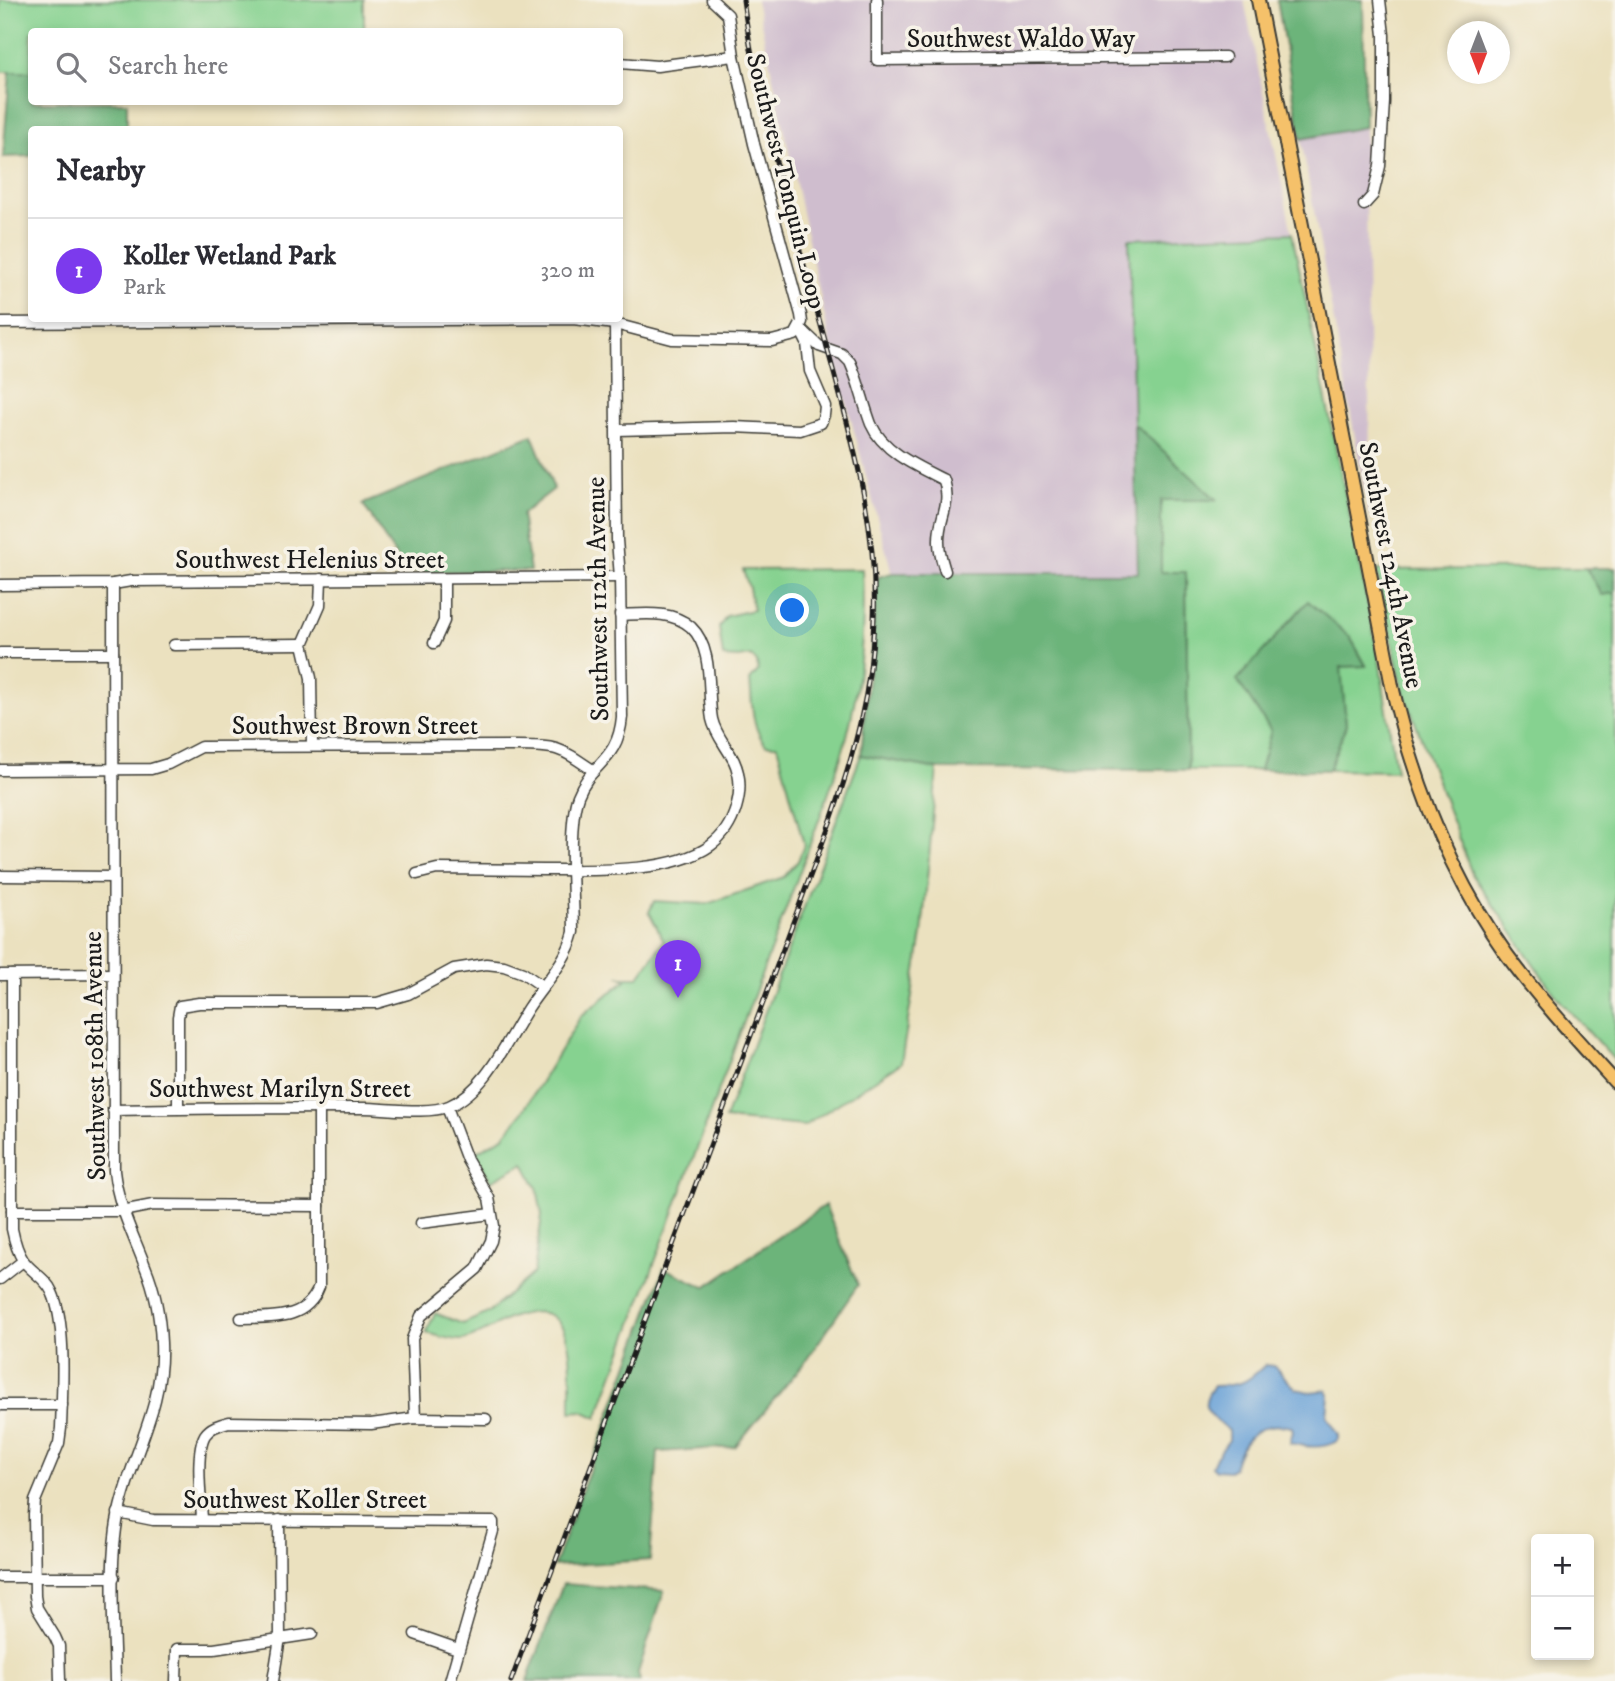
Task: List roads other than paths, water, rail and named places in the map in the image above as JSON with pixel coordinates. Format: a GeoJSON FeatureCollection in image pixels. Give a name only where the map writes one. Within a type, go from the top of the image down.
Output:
{"type":"FeatureCollection","features":[{"type":"Feature","properties":{"kind":"main road","name":"Southwest 124th Avenue"},"geometry":{"type":"LineString","coordinates":[[1258,0],[1392,686],[1416,777],[1449,858],[1491,931],[1539,997],[1615,1082]]}},
{"type":"Feature","properties":{"kind":"street","name":"Southwest Tonquin Loop"},"geometry":{"type":"LineString","coordinates":[[598,322],[672,339],[741,341],[787,338],[795,335],[800,328],[801,315],[754,144],[734,56],[728,15],[712,0]]}},
{"type":"Feature","properties":{"kind":"street","name":"Southwest Waldo Way"},"geometry":{"type":"LineString","coordinates":[[877,0],[877,60],[1226,57]]}},
{"type":"Feature","properties":{"kind":"street"},"geometry":{"type":"LineString","coordinates":[[1364,205],[1373,195],[1380,166],[1384,35],[1380,0]]}},
{"type":"Feature","properties":{"kind":"street"},"geometry":{"type":"LineString","coordinates":[[623,63],[657,66],[734,56]]}},
{"type":"Feature","properties":{"kind":"street","name":"Southwest Tonquin Loop"},"geometry":{"type":"LineString","coordinates":[[0,323],[143,322]]}},
{"type":"Feature","properties":{"kind":"street","name":"Southwest 112th Avenue"},"geometry":{"type":"LineString","coordinates":[[447,1107],[479,1085],[542,986],[559,968],[570,950],[574,932],[574,811],[585,782],[610,756],[619,737],[620,578],[617,540],[615,324]]}},
{"type":"Feature","properties":{"kind":"street"},"geometry":{"type":"LineString","coordinates":[[617,430],[734,427],[800,430],[821,423],[825,406],[810,371],[807,343],[800,328]]}},
{"type":"Feature","properties":{"kind":"street"},"geometry":{"type":"LineString","coordinates":[[800,328],[819,346],[842,354],[850,362],[873,427],[884,443],[904,458],[944,480],[948,502],[939,540],[940,557],[945,571]]}},
{"type":"Feature","properties":{"kind":"street","name":"Southwest Helenius Street"},"geometry":{"type":"LineString","coordinates":[[0,584],[620,578]]}},
{"type":"Feature","properties":{"kind":"street"},"geometry":{"type":"LineString","coordinates":[[312,746],[312,678],[303,644],[320,605],[321,579]]}},
{"type":"Feature","properties":{"kind":"street"},"geometry":{"type":"LineString","coordinates":[[434,643],[444,621],[444,579]]}},
{"type":"Feature","properties":{"kind":"street","name":"Southwest 108th Avenue"},"geometry":{"type":"LineString","coordinates":[[113,584],[114,1171],[122,1211],[152,1288],[158,1314],[161,1354],[154,1409],[118,1513],[114,1577],[115,1681]]}},
{"type":"Feature","properties":{"kind":"street"},"geometry":{"type":"LineString","coordinates":[[417,874],[438,869],[573,870],[646,867],[692,855],[710,846],[722,834],[736,809],[740,790],[735,764],[713,725],[705,660],[698,635],[682,620],[670,616],[620,615]]}},
{"type":"Feature","properties":{"kind":"street"},"geometry":{"type":"LineString","coordinates":[[174,645],[303,644]]}},
{"type":"Feature","properties":{"kind":"street"},"geometry":{"type":"LineString","coordinates":[[0,653],[113,653]]}},
{"type":"Feature","properties":{"kind":"street","name":"Southwest Brown Street"},"geometry":{"type":"LineString","coordinates":[[0,770],[152,769],[201,747],[553,746],[562,749],[594,771]]}},
{"type":"Feature","properties":{"kind":"street"},"geometry":{"type":"LineString","coordinates":[[0,876],[113,877]]}},
{"type":"Feature","properties":{"kind":"street"},"geometry":{"type":"LineString","coordinates":[[178,1108],[180,1006],[199,1003],[377,1003],[408,994],[454,969],[486,964],[504,966],[523,973],[542,986]]}},
{"type":"Feature","properties":{"kind":"street"},"geometry":{"type":"LineString","coordinates":[[0,975],[113,974]]}},
{"type":"Feature","properties":{"kind":"street"},"geometry":{"type":"LineString","coordinates":[[12,975],[14,1240],[23,1261],[42,1277],[51,1289],[58,1305],[61,1327],[62,1405],[59,1443],[35,1500],[34,1577],[37,1608],[59,1646],[60,1681]]}},
{"type":"Feature","properties":{"kind":"street"},"geometry":{"type":"LineString","coordinates":[[415,1418],[412,1339],[421,1316],[477,1269],[491,1241],[494,1226],[489,1198],[467,1160],[447,1107]]}},
{"type":"Feature","properties":{"kind":"street","name":"Southwest Marilyn Street"},"geometry":{"type":"LineString","coordinates":[[113,1110],[427,1110],[447,1107]]}},
{"type":"Feature","properties":{"kind":"street"},"geometry":{"type":"LineString","coordinates":[[241,1318],[286,1316],[304,1308],[314,1298],[320,1273],[319,1108]]}},
{"type":"Feature","properties":{"kind":"street"},"geometry":{"type":"LineString","coordinates":[[12,1211],[122,1211],[153,1205],[319,1206]]}},
{"type":"Feature","properties":{"kind":"street"},"geometry":{"type":"LineString","coordinates":[[421,1223],[491,1214]]}},
{"type":"Feature","properties":{"kind":"street"},"geometry":{"type":"LineString","coordinates":[[0,1279],[23,1261]]}},
{"type":"Feature","properties":{"kind":"street"},"geometry":{"type":"LineString","coordinates":[[0,1405],[62,1405]]}},
{"type":"Feature","properties":{"kind":"street"},"geometry":{"type":"LineString","coordinates":[[202,1519],[201,1452],[204,1437],[218,1425],[229,1422],[371,1424],[415,1418],[486,1419]]}},
{"type":"Feature","properties":{"kind":"street","name":"Southwest Koller Street"},"geometry":{"type":"LineString","coordinates":[[118,1513],[153,1520],[493,1522],[493,1531],[458,1649]]}},
{"type":"Feature","properties":{"kind":"street"},"geometry":{"type":"LineString","coordinates":[[273,1681],[280,1638],[279,1520]]}},
{"type":"Feature","properties":{"kind":"street"},"geometry":{"type":"LineString","coordinates":[[0,1577],[114,1577]]}},
{"type":"Feature","properties":{"kind":"street"},"geometry":{"type":"LineString","coordinates":[[176,1681],[177,1649],[214,1650],[312,1634]]}},
{"type":"Feature","properties":{"kind":"street"},"geometry":{"type":"LineString","coordinates":[[415,1634],[458,1649],[450,1681]]}},
{"type":"Feature","properties":{"kind":"water"},"geometry":{"type":"Polygon","coordinates":[[[1265,1365],[1274,1366],[1296,1389],[1310,1392],[1327,1390],[1327,1416],[1339,1435],[1337,1441],[1320,1446],[1290,1443],[1292,1427],[1270,1426],[1261,1429],[1247,1440],[1234,1468],[1229,1471],[1216,1470],[1212,1466],[1229,1440],[1229,1431],[1208,1411],[1208,1394],[1214,1386],[1237,1384],[1247,1380],[1265,1365]]]}},
{"type":"Feature","properties":{"kind":"railway"},"geometry":{"type":"LineString","coordinates":[[511,1681],[831,820],[854,746],[870,671],[874,585],[868,518],[862,486],[847,420],[769,134],[743,0]]}},
{"type":"Feature","properties":{"kind":"place","name":"Koller Wetland Park"},"geometry":{"type":"Point","coordinates":[678,998]}}]}
